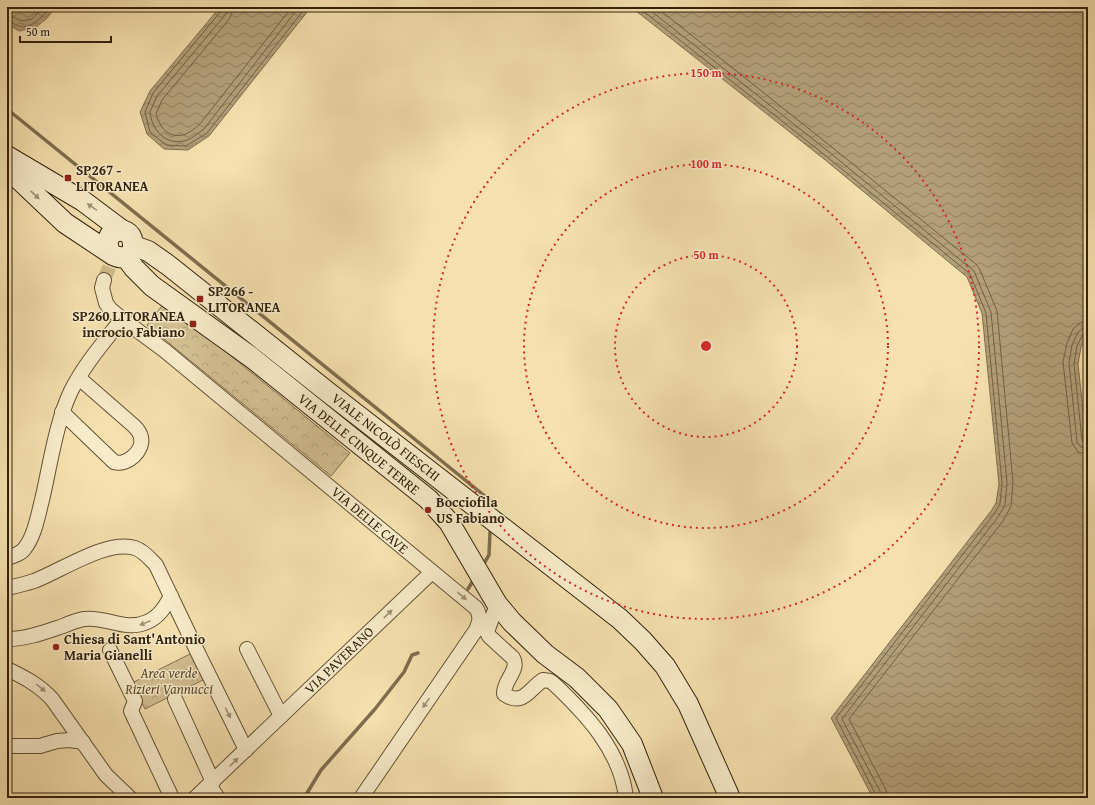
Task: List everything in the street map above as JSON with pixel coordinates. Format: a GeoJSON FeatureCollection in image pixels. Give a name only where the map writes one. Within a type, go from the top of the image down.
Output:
{"type":"FeatureCollection","features":[{"type":"Feature","properties":{"kind":"main road","name":"VIALE NICOLÒ FIESCHI"},"geometry":{"type":"LineString","coordinates":[[7,156],[83,201],[119,251]]}},
{"type":"Feature","properties":{"kind":"main road","name":"VIALE NICOLÒ FIESCHI"},"geometry":{"type":"LineString","coordinates":[[7,168],[65,223],[119,251],[148,251],[168,265],[329,393],[620,619],[643,641],[665,666],[688,704],[730,798]]}},
{"type":"Feature","properties":{"kind":"main road","name":"VIA DELLE CINQUE TERRE"},"geometry":{"type":"LineString","coordinates":[[119,251],[152,286],[251,357],[428,499],[449,522],[497,604],[512,622],[540,648],[577,678],[608,709],[632,744],[653,798]]}},
{"type":"Feature","properties":{"kind":"street","name":"VIA DELLE CAVE"},"geometry":{"type":"LineString","coordinates":[[104,280],[102,288],[106,303],[110,309],[164,350],[476,608],[480,614],[479,623],[476,630],[361,798]]}},
{"type":"Feature","properties":{"kind":"street"},"geometry":{"type":"LineString","coordinates":[[7,558],[15,556],[24,550],[30,540],[37,518],[62,412],[71,391],[87,364],[122,319]]}},
{"type":"Feature","properties":{"kind":"street"},"geometry":{"type":"LineString","coordinates":[[62,412],[114,462],[119,464],[124,462],[138,450],[141,438],[139,432],[79,378]]}},
{"type":"Feature","properties":{"kind":"street"},"geometry":{"type":"LineString","coordinates":[[7,588],[34,581],[104,549],[120,546],[134,548],[147,555],[156,565],[192,635],[246,750]]}},
{"type":"Feature","properties":{"kind":"street","name":"VIA PAVERANO"},"geometry":{"type":"LineString","coordinates":[[195,798],[432,572]]}},
{"type":"Feature","properties":{"kind":"street"},"geometry":{"type":"LineString","coordinates":[[7,639],[16,639],[39,634],[82,619],[96,619],[124,626],[138,626],[158,616],[171,596]]}},
{"type":"Feature","properties":{"kind":"street"},"geometry":{"type":"LineString","coordinates":[[497,604],[487,632],[489,636],[514,658],[515,661],[514,670],[504,689],[504,694],[514,699],[520,698],[526,695],[543,680],[550,680],[578,706],[596,729],[619,769],[625,788],[626,798]]}},
{"type":"Feature","properties":{"kind":"street"},"geometry":{"type":"LineString","coordinates":[[247,649],[281,716]]}},
{"type":"Feature","properties":{"kind":"street"},"geometry":{"type":"LineString","coordinates":[[110,650],[135,701],[131,711],[172,798]]}},
{"type":"Feature","properties":{"kind":"street"},"geometry":{"type":"LineString","coordinates":[[7,669],[30,680],[44,690],[106,775],[130,798]]}},
{"type":"Feature","properties":{"kind":"street"},"geometry":{"type":"LineString","coordinates":[[175,699],[218,798]]}},
{"type":"Feature","properties":{"kind":"street"},"geometry":{"type":"LineString","coordinates":[[57,741],[62,730],[63,715]]}},
{"type":"Feature","properties":{"kind":"street"},"geometry":{"type":"LineString","coordinates":[[7,746],[40,746],[57,741],[70,740],[83,742]]}},
{"type":"Feature","properties":{"kind":"green space"},"geometry":{"type":"Polygon","coordinates":[[[165,302],[350,453],[331,476],[147,325],[165,302]]]}},
{"type":"Feature","properties":{"kind":"green space","name":"Area verde Rizieri Vannucci"},"geometry":{"type":"Polygon","coordinates":[[[192,653],[205,679],[145,709],[132,683],[192,653]]]}},
{"type":"Feature","properties":{"kind":"water"},"geometry":{"type":"Polygon","coordinates":[[[7,7],[56,7],[46,19],[36,27],[19,31],[8,24],[7,7]]]}},
{"type":"Feature","properties":{"kind":"water"},"geometry":{"type":"Polygon","coordinates":[[[220,7],[311,7],[209,136],[188,150],[164,149],[147,134],[140,112],[150,91],[220,7]]]}},
{"type":"Feature","properties":{"kind":"water"},"geometry":{"type":"Polygon","coordinates":[[[631,7],[1088,7],[1088,333],[1081,347],[1078,364],[1088,457],[1088,798],[873,798],[831,718],[996,503],[999,484],[982,313],[967,277],[824,159],[631,7]]]}},
{"type":"Feature","properties":{"kind":"waterway"},"geometry":{"type":"LineString","coordinates":[[7,109],[491,501]]}},
{"type":"Feature","properties":{"kind":"waterway"},"geometry":{"type":"LineString","coordinates":[[483,565],[489,555],[490,532]]}},
{"type":"Feature","properties":{"kind":"waterway"},"geometry":{"type":"LineString","coordinates":[[468,589],[474,579]]}},
{"type":"Feature","properties":{"kind":"waterway"},"geometry":{"type":"LineString","coordinates":[[304,798],[321,770],[375,709],[404,672],[412,655],[418,653]]}},
{"type":"Feature","properties":{"kind":"tunnel"},"geometry":{"type":"LineString","coordinates":[[104,280],[110,265]]}},
{"type":"Feature","properties":{"kind":"place","name":"SP267 - LITORANEA"},"geometry":{"type":"Point","coordinates":[68,178]}},
{"type":"Feature","properties":{"kind":"place","name":"SP266 - LITORANEA"},"geometry":{"type":"Point","coordinates":[200,299]}},
{"type":"Feature","properties":{"kind":"place","name":"SP260 LITORANEA incrocio Fabiano"},"geometry":{"type":"Point","coordinates":[193,324]}},
{"type":"Feature","properties":{"kind":"place","name":"Bocciofila US Fabiano"},"geometry":{"type":"Point","coordinates":[428,510]}},
{"type":"Feature","properties":{"kind":"place","name":"Chiesa di Sant'Antonio Maria Gianelli"},"geometry":{"type":"Point","coordinates":[56,647]}}]}
